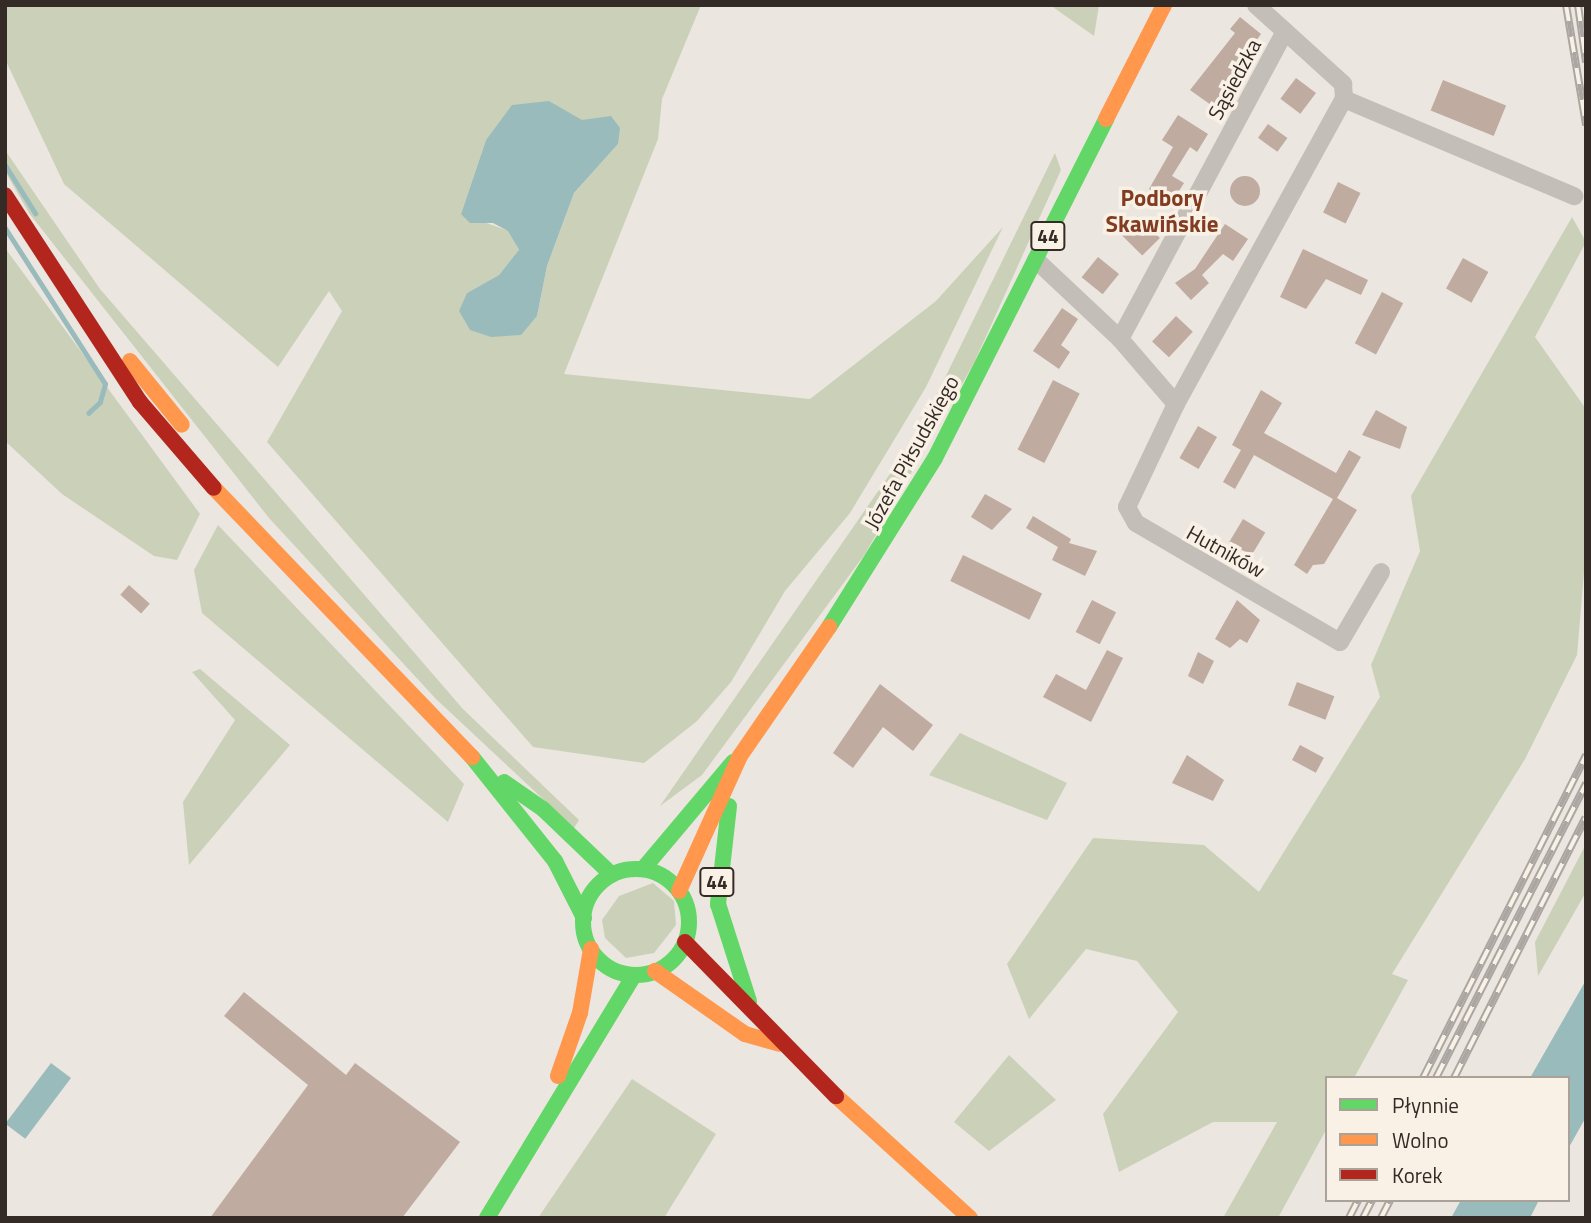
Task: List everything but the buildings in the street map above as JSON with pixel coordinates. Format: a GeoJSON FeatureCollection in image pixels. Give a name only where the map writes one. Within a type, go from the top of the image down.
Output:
{"type":"FeatureCollection","features":[{"type":"Feature","properties":{"kind":"main road","name":"Józefa Piłsudskiego"},"geometry":{"type":"LineString","coordinates":[[679,891],[740,756],[907,507],[1036,260],[1164,5]]}},
{"type":"Feature","properties":{"kind":"main road"},"geometry":{"type":"LineString","coordinates":[[5,195],[140,402],[484,769],[555,861],[584,918],[591,949],[580,1013],[552,1100]]}},
{"type":"Feature","properties":{"kind":"main road","name":"Józefa Piłsudskiego"},"geometry":{"type":"LineString","coordinates":[[643,869],[704,789],[740,756]]}},
{"type":"Feature","properties":{"kind":"main road","name":"44"},"geometry":{"type":"LineString","coordinates":[[740,756],[717,884],[722,925],[750,1005]]}},
{"type":"Feature","properties":{"kind":"main road"},"geometry":{"type":"LineString","coordinates":[[484,769],[543,809],[612,875]]}},
{"type":"Feature","properties":{"kind":"main road"},"geometry":{"type":"LineString","coordinates":[[584,918],[589,898],[612,875],[643,869]]}},
{"type":"Feature","properties":{"kind":"main road","name":"44"},"geometry":{"type":"LineString","coordinates":[[643,869],[679,891],[688,910],[685,942],[750,1005],[779,1044],[970,1218]]}},
{"type":"Feature","properties":{"kind":"main road"},"geometry":{"type":"LineString","coordinates":[[591,949],[605,964],[634,975],[655,971],[685,942]]}},
{"type":"Feature","properties":{"kind":"main road","name":"44"},"geometry":{"type":"LineString","coordinates":[[655,971],[745,1034],[779,1044]]}},
{"type":"Feature","properties":{"kind":"main road"},"geometry":{"type":"LineString","coordinates":[[486,1218],[552,1100],[634,975]]}},
{"type":"Feature","properties":{"kind":"street"},"geometry":{"type":"LineString","coordinates":[[1256,5],[1285,31]]}},
{"type":"Feature","properties":{"kind":"street","name":"Sąsiedzka"},"geometry":{"type":"LineString","coordinates":[[1120,339],[1285,31],[1343,84],[1344,99]]}},
{"type":"Feature","properties":{"kind":"street"},"geometry":{"type":"LineString","coordinates":[[1344,99],[1574,196]]}},
{"type":"Feature","properties":{"kind":"street","name":"Hutników"},"geometry":{"type":"LineString","coordinates":[[1344,99],[1176,404],[1127,507],[1136,523],[1340,642],[1381,572]]}},
{"type":"Feature","properties":{"kind":"street"},"geometry":{"type":"LineString","coordinates":[[1036,260],[1120,339],[1176,404]]}},
{"type":"Feature","properties":{"kind":"green space"},"geometry":{"type":"Polygon","coordinates":[[[5,5],[701,5],[662,99],[658,139],[564,374],[810,399],[936,301],[1003,227],[926,387],[850,513],[785,591],[731,682],[697,721],[644,763],[533,747],[267,442],[342,311],[329,291],[278,367],[64,184],[5,59],[5,5]],[[549,101],[486,140],[461,214],[509,231],[519,251],[499,275],[467,293],[537,316],[547,266],[574,193],[618,144],[549,101]]]}},
{"type":"Feature","properties":{"kind":"green space"},"geometry":{"type":"Polygon","coordinates":[[[1050,5],[1099,5],[1094,36],[1050,5]]]}},
{"type":"Feature","properties":{"kind":"green space"},"geometry":{"type":"Polygon","coordinates":[[[5,150],[100,289],[463,709],[579,820],[574,828],[436,699],[269,518],[29,213],[5,171],[5,150]]]}},
{"type":"Feature","properties":{"kind":"green space"},"geometry":{"type":"Polygon","coordinates":[[[1055,153],[1061,170],[974,363],[865,554],[702,775],[660,806],[917,435],[1055,153]]]}},
{"type":"Feature","properties":{"kind":"green space"},"geometry":{"type":"Polygon","coordinates":[[[1572,217],[1586,242],[1535,337],[1586,409],[1586,549],[1577,655],[1525,759],[1392,974],[1408,980],[1355,1076],[1325,1076],[1325,1132],[1278,1218],[1223,1218],[1277,1122],[1213,1122],[1119,1172],[1103,1114],[1178,1012],[1137,961],[1086,949],[1029,1019],[1007,964],[1093,838],[1204,845],[1259,892],[1380,697],[1371,665],[1420,551],[1411,496],[1572,217]]]}},
{"type":"Feature","properties":{"kind":"green space"},"geometry":{"type":"Polygon","coordinates":[[[5,248],[200,514],[177,560],[154,556],[62,494],[5,441],[5,248]]]}},
{"type":"Feature","properties":{"kind":"green space"},"geometry":{"type":"Polygon","coordinates":[[[218,525],[464,784],[448,822],[202,613],[194,570],[218,525]]]}},
{"type":"Feature","properties":{"kind":"green space"},"geometry":{"type":"Polygon","coordinates":[[[200,669],[290,745],[189,865],[183,802],[235,720],[192,672],[200,669]]]}},
{"type":"Feature","properties":{"kind":"green space"},"geometry":{"type":"Polygon","coordinates":[[[960,733],[1067,783],[1047,820],[929,775],[960,733]]]}},
{"type":"Feature","properties":{"kind":"green space"},"geometry":{"type":"Polygon","coordinates":[[[1586,844],[1586,892],[1538,976],[1535,942],[1586,844]]]}},
{"type":"Feature","properties":{"kind":"green space"},"geometry":{"type":"Polygon","coordinates":[[[653,883],[674,901],[676,925],[654,953],[626,958],[605,938],[602,920],[619,896],[653,883]]]}},
{"type":"Feature","properties":{"kind":"green space"},"geometry":{"type":"Polygon","coordinates":[[[1009,1055],[1056,1100],[989,1151],[954,1122],[1009,1055]]]}},
{"type":"Feature","properties":{"kind":"green space"},"geometry":{"type":"Polygon","coordinates":[[[632,1079],[716,1134],[664,1218],[538,1218],[632,1079]]]}},
{"type":"Feature","properties":{"kind":"water"},"geometry":{"type":"Polygon","coordinates":[[[549,101],[582,120],[611,116],[620,128],[618,144],[574,193],[547,266],[537,316],[521,335],[491,337],[470,330],[459,311],[467,293],[499,275],[519,250],[508,231],[493,223],[470,223],[461,214],[486,140],[512,105],[549,101]]]}},
{"type":"Feature","properties":{"kind":"water"},"geometry":{"type":"Polygon","coordinates":[[[1586,980],[1586,1117],[1570,1145],[1570,1076],[1531,1076],[1586,980]]]}},
{"type":"Feature","properties":{"kind":"water"},"geometry":{"type":"Polygon","coordinates":[[[51,1063],[71,1078],[25,1139],[5,1124],[51,1063]]]}},
{"type":"Feature","properties":{"kind":"water"},"geometry":{"type":"Polygon","coordinates":[[[1460,1202],[1538,1202],[1530,1218],[1451,1218],[1460,1202]]]}},
{"type":"Feature","properties":{"kind":"waterway"},"geometry":{"type":"LineString","coordinates":[[5,165],[35,213]]}},
{"type":"Feature","properties":{"kind":"waterway"},"geometry":{"type":"LineString","coordinates":[[5,228],[105,384],[100,402],[88,413]]}},
{"type":"Feature","properties":{"kind":"railway"},"geometry":{"type":"LineString","coordinates":[[1566,5],[1586,125]]}},
{"type":"Feature","properties":{"kind":"railway"},"geometry":{"type":"LineString","coordinates":[[1578,5],[1586,62]]}},
{"type":"Feature","properties":{"kind":"railway"},"geometry":{"type":"LineString","coordinates":[[1424,1076],[1586,755]]}},
{"type":"Feature","properties":{"kind":"railway"},"geometry":{"type":"LineString","coordinates":[[1437,1076],[1586,783]]}},
{"type":"Feature","properties":{"kind":"railway"},"geometry":{"type":"LineString","coordinates":[[1455,1076],[1586,817]]}},
{"type":"Feature","properties":{"kind":"railway"},"geometry":{"type":"LineString","coordinates":[[1349,1218],[1357,1202]]}},
{"type":"Feature","properties":{"kind":"railway"},"geometry":{"type":"LineString","coordinates":[[1363,1218],[1371,1202]]}},
{"type":"Feature","properties":{"kind":"railway"},"geometry":{"type":"LineString","coordinates":[[1381,1218],[1389,1202]]}},
{"type":"Feature","properties":{"kind":"traffic: fast"},"geometry":{"type":"LineString","coordinates":[[829,627],[935,458],[1106,119]]}},
{"type":"Feature","properties":{"kind":"traffic: fast"},"geometry":{"type":"LineString","coordinates":[[472,757],[555,861],[584,918]]}},
{"type":"Feature","properties":{"kind":"traffic: fast"},"geometry":{"type":"LineString","coordinates":[[643,869],[733,762]]}},
{"type":"Feature","properties":{"kind":"traffic: fast"},"geometry":{"type":"LineString","coordinates":[[504,782],[543,809],[612,875]]}},
{"type":"Feature","properties":{"kind":"traffic: fast"},"geometry":{"type":"LineString","coordinates":[[729,806],[718,904],[749,1001]]}},
{"type":"Feature","properties":{"kind":"traffic: fast"},"geometry":{"type":"LineString","coordinates":[[636,869],[656,873],[673,885],[685,902],[689,922],[685,942],[673,959],[656,971],[636,975],[616,971],[599,959],[587,942],[583,922],[587,902],[599,885],[616,873],[636,869]]}},
{"type":"Feature","properties":{"kind":"traffic: fast"},"geometry":{"type":"LineString","coordinates":[[487,1218],[634,975]]}},
{"type":"Feature","properties":{"kind":"traffic: slow"},"geometry":{"type":"LineString","coordinates":[[1106,119],[1164,5]]}},
{"type":"Feature","properties":{"kind":"traffic: slow"},"geometry":{"type":"LineString","coordinates":[[130,361],[182,425]]}},
{"type":"Feature","properties":{"kind":"traffic: slow"},"geometry":{"type":"LineString","coordinates":[[214,488],[472,757]]}},
{"type":"Feature","properties":{"kind":"traffic: slow"},"geometry":{"type":"LineString","coordinates":[[679,891],[740,756],[829,627]]}},
{"type":"Feature","properties":{"kind":"traffic: slow"},"geometry":{"type":"LineString","coordinates":[[558,1076],[580,1013],[591,949]]}},
{"type":"Feature","properties":{"kind":"traffic: slow"},"geometry":{"type":"LineString","coordinates":[[655,971],[745,1034],[779,1044]]}},
{"type":"Feature","properties":{"kind":"traffic: slow"},"geometry":{"type":"LineString","coordinates":[[836,1096],[970,1218]]}},
{"type":"Feature","properties":{"kind":"traffic: jam"},"geometry":{"type":"LineString","coordinates":[[5,195],[140,402],[214,488]]}},
{"type":"Feature","properties":{"kind":"traffic: jam"},"geometry":{"type":"LineString","coordinates":[[685,942],[836,1096]]}},
{"type":"Feature","properties":{"kind":"district","name":"Podbory Skawińskie"},"geometry":{"type":"Point","coordinates":[1162,211]}}]}
